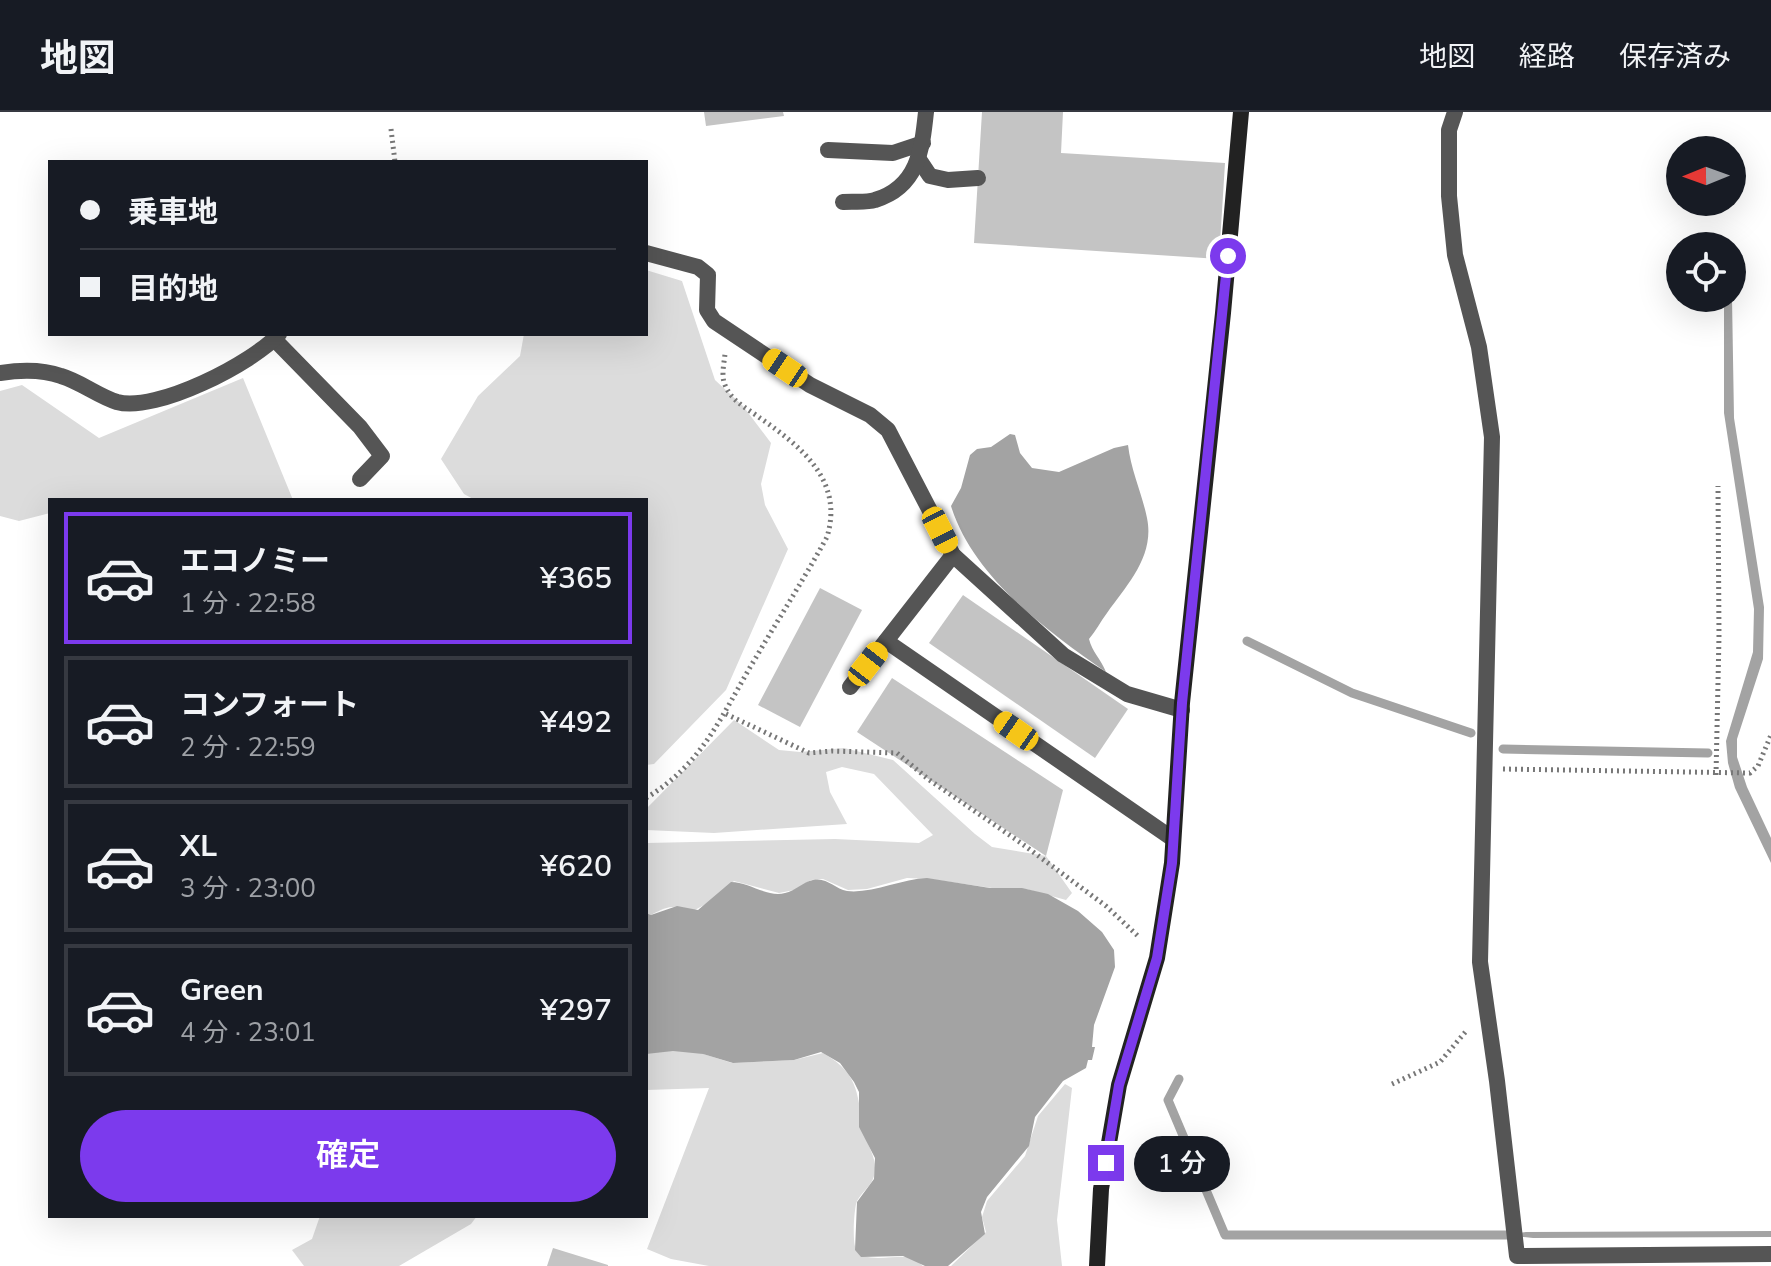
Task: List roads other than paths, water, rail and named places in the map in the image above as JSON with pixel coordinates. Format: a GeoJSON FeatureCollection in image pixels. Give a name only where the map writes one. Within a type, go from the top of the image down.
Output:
{"type":"FeatureCollection","features":[{"type":"Feature","properties":{"kind":"street"},"geometry":{"type":"LineString","coordinates":[[843,202],[874,200],[903,186],[920,150],[926,112]]}},
{"type":"Feature","properties":{"kind":"street"},"geometry":{"type":"LineString","coordinates":[[1097,1266],[1101,1189],[1119,1085],[1157,955],[1172,863],[1182,710],[1241,112]]}},
{"type":"Feature","properties":{"kind":"street"},"geometry":{"type":"LineString","coordinates":[[1455,112],[1449,130],[1449,196],[1455,255],[1479,347],[1492,437],[1480,962],[1517,1256],[1767,1258]]}},
{"type":"Feature","properties":{"kind":"street"},"geometry":{"type":"LineString","coordinates":[[828,150],[893,153],[920,150]]}},
{"type":"Feature","properties":{"kind":"street"},"geometry":{"type":"LineString","coordinates":[[920,150],[930,176],[948,180],[978,178]]}},
{"type":"Feature","properties":{"kind":"street"},"geometry":{"type":"LineString","coordinates":[[648,254],[698,267],[708,275],[707,310],[714,321],[810,385],[870,415],[888,430],[953,555],[1063,655],[1127,694],[1182,710]]}},
{"type":"Feature","properties":{"kind":"street"},"geometry":{"type":"LineString","coordinates":[[0,373],[24,369],[61,376],[120,403],[160,399],[220,376],[276,336],[360,427],[382,456],[360,479]]}},
{"type":"Feature","properties":{"kind":"street"},"geometry":{"type":"LineString","coordinates":[[850,687],[953,555]]}},
{"type":"Feature","properties":{"kind":"street"},"geometry":{"type":"LineString","coordinates":[[886,641],[1173,839]]}},
{"type":"Feature","properties":{"kind":"waterway"},"geometry":{"type":"LineString","coordinates":[[1247,641],[1352,693],[1471,733]]}},
{"type":"Feature","properties":{"kind":"waterway"},"geometry":{"type":"LineString","coordinates":[[1503,749],[1708,753]]}},
{"type":"Feature","properties":{"kind":"waterway"},"geometry":{"type":"LineString","coordinates":[[1179,1079],[1168,1100],[1225,1235],[1511,1235]]}}]}
